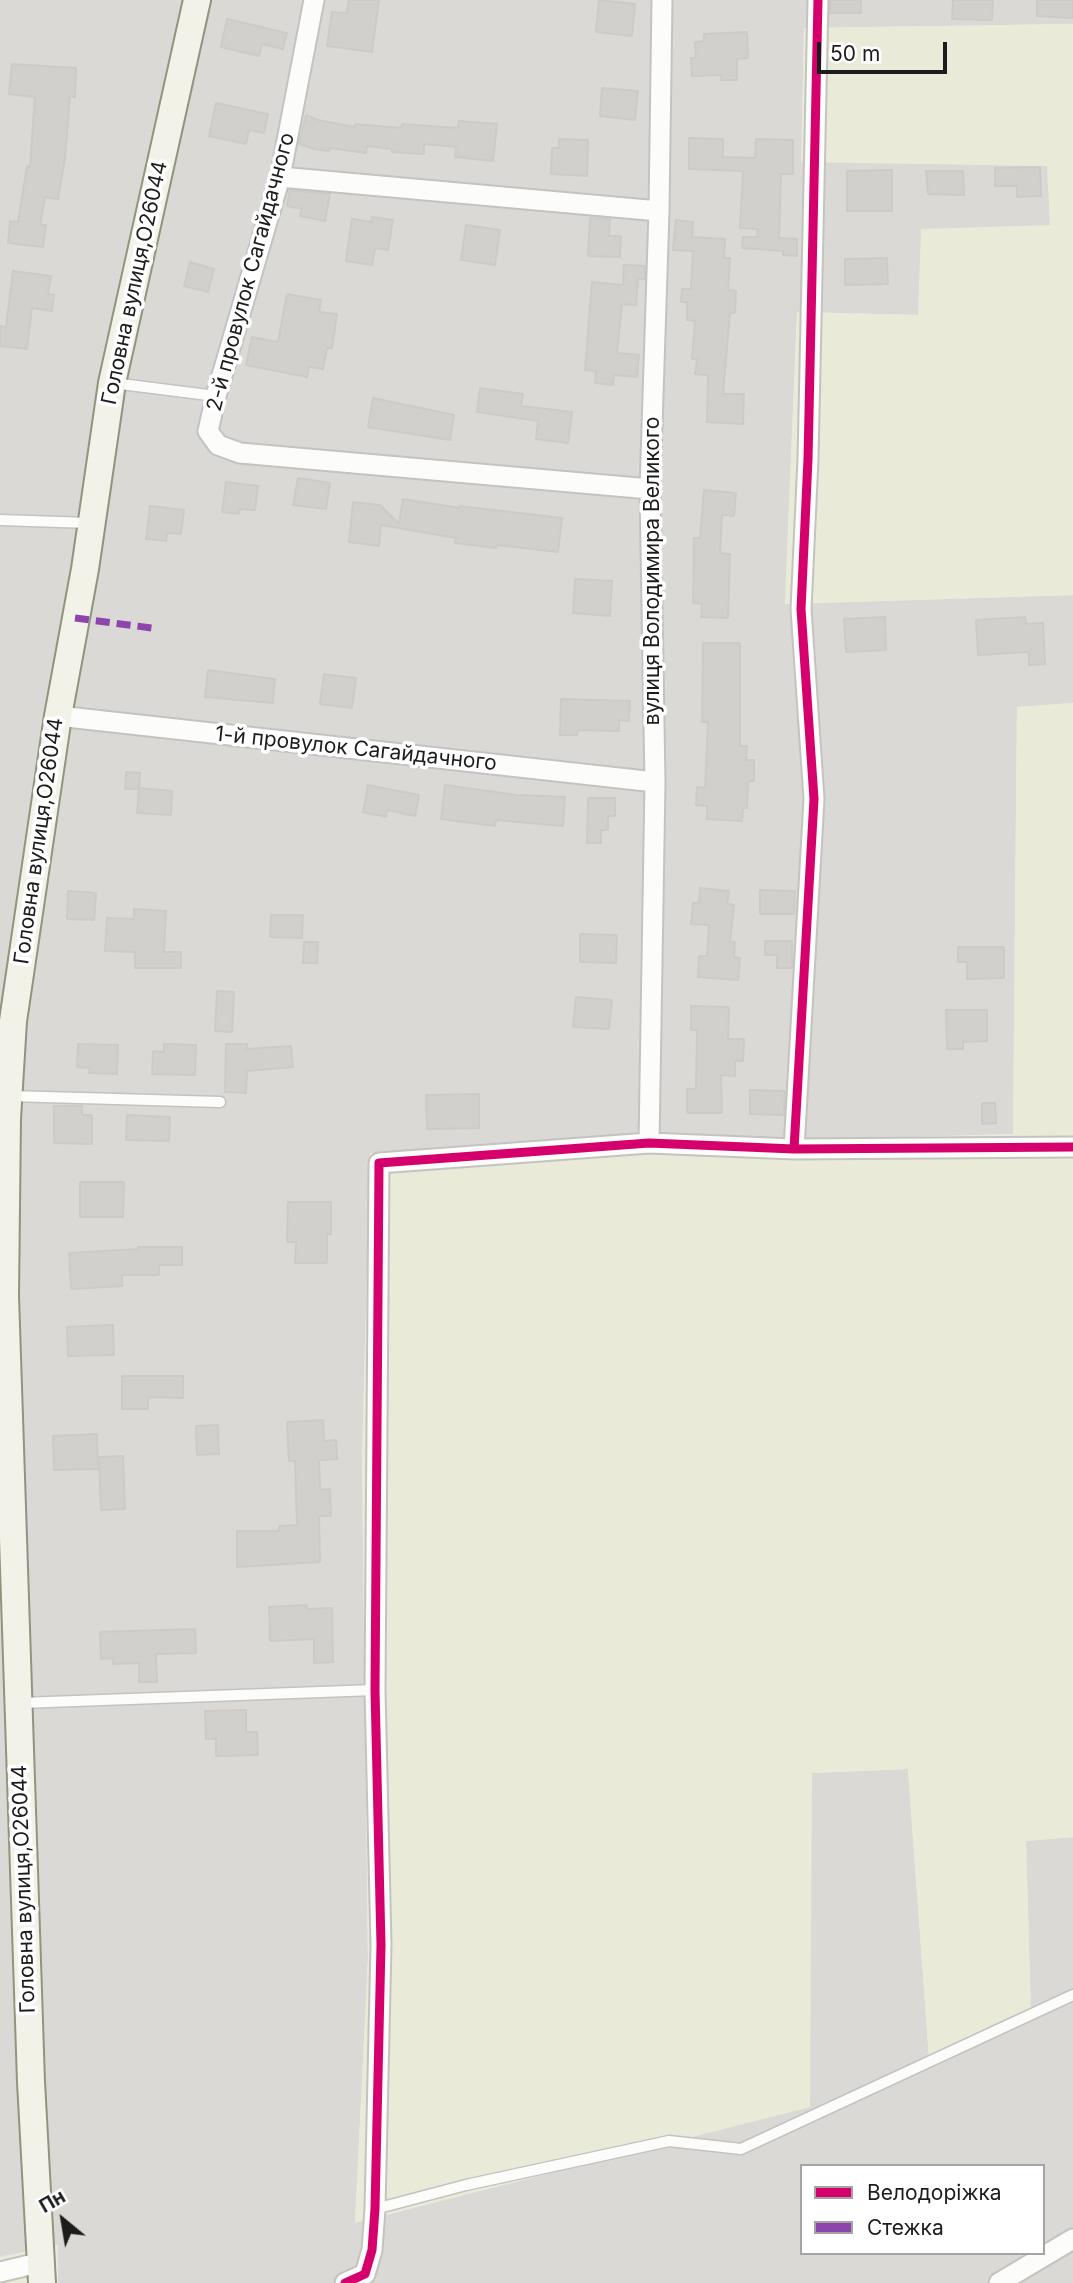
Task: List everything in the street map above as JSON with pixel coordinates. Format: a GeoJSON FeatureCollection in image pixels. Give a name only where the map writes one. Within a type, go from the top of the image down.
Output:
{"type":"FeatureCollection","features":[{"type":"Feature","properties":{"kind":"main road","name":"Головна вулиця,О26044"},"geometry":{"type":"LineString","coordinates":[[42,2273],[31,2082],[5,1296],[9,1096],[7,1021],[85,569],[112,383],[197,0]]}},
{"type":"Feature","properties":{"kind":"street","name":"2-й провулок Сагайдачного"},"geometry":{"type":"LineString","coordinates":[[314,0],[280,177],[208,432],[218,444],[240,453],[649,489]]}},
{"type":"Feature","properties":{"kind":"street","name":"вулиця Володимира Великого"},"geometry":{"type":"LineString","coordinates":[[649,1143],[655,782],[649,489],[659,211],[662,0]]}},
{"type":"Feature","properties":{"kind":"street"},"geometry":{"type":"LineString","coordinates":[[794,1149],[814,799],[801,609],[808,459],[818,0]]}},
{"type":"Feature","properties":{"kind":"street"},"geometry":{"type":"LineString","coordinates":[[280,177],[659,211]]}},
{"type":"Feature","properties":{"kind":"street","name":"1-й провулок Сагайдачного"},"geometry":{"type":"LineString","coordinates":[[58,716],[655,782]]}},
{"type":"Feature","properties":{"kind":"street"},"geometry":{"type":"LineString","coordinates":[[345,2283],[365,2274],[372,2250],[375,2209],[381,1945],[375,1690],[379,1163],[649,1143],[794,1149],[1073,1147]]}},
{"type":"Feature","properties":{"kind":"street"},"geometry":{"type":"LineString","coordinates":[[999,2283],[1073,2239]]}},
{"type":"Feature","properties":{"kind":"street"},"geometry":{"type":"LineString","coordinates":[[0,2272],[42,2273]]}},
{"type":"Feature","properties":{"kind":"lane"},"geometry":{"type":"LineString","coordinates":[[112,383],[216,396]]}},
{"type":"Feature","properties":{"kind":"lane"},"geometry":{"type":"LineString","coordinates":[[0,520],[90,523]]}},
{"type":"Feature","properties":{"kind":"lane"},"geometry":{"type":"LineString","coordinates":[[9,1096],[220,1102]]}},
{"type":"Feature","properties":{"kind":"lane"},"geometry":{"type":"LineString","coordinates":[[17,1703],[375,1690]]}},
{"type":"Feature","properties":{"kind":"lane"},"geometry":{"type":"LineString","coordinates":[[375,2209],[466,2185],[669,2141],[741,2149],[1073,1995]]}},
{"type":"Feature","properties":{"kind":"shaded area"},"geometry":{"type":"Polygon","coordinates":[[[0,0],[1073,0],[1073,24],[804,28],[802,161],[1048,166],[1050,226],[918,315],[797,312],[785,604],[1073,595],[1073,703],[1017,707],[1013,1134],[370,1153],[362,1461],[368,1959],[355,2222],[809,2107],[811,1773],[908,1769],[929,2058],[1031,2016],[1026,1841],[1073,1837],[1073,2283],[58,2283],[58,2245],[0,2257],[0,0]]]}},
{"type":"Feature","properties":{"kind":"green space"},"geometry":{"type":"Polygon","coordinates":[[[1073,24],[1073,595],[785,604],[797,312],[918,315],[921,229],[1050,225],[1047,166],[801,162],[804,28],[1073,24]]]}},
{"type":"Feature","properties":{"kind":"green space"},"geometry":{"type":"Polygon","coordinates":[[[1073,703],[1073,1837],[1026,1841],[1031,2016],[929,2058],[908,1769],[812,1773],[810,2107],[355,2223],[368,1959],[362,1461],[370,1153],[1013,1134],[1017,707],[1073,703]]]}},
{"type":"Feature","properties":{"kind":"green space"},"geometry":{"type":"Polygon","coordinates":[[[58,2245],[58,2283],[0,2283],[0,2257],[58,2245]]]}},
{"type":"Feature","properties":{"kind":"building"},"geometry":{"type":"Polygon","coordinates":[[[349,0],[379,0],[372,52],[327,46],[332,12],[347,13],[349,0]]]}},
{"type":"Feature","properties":{"kind":"building"},"geometry":{"type":"Polygon","coordinates":[[[599,0],[635,4],[632,36],[596,32],[599,0]]]}},
{"type":"Feature","properties":{"kind":"building"},"geometry":{"type":"Polygon","coordinates":[[[830,0],[861,0],[861,13],[830,13],[830,0]]]}},
{"type":"Feature","properties":{"kind":"building"},"geometry":{"type":"Polygon","coordinates":[[[953,0],[993,0],[992,20],[952,19],[953,0]]]}},
{"type":"Feature","properties":{"kind":"building"},"geometry":{"type":"Polygon","coordinates":[[[1037,0],[1073,0],[1073,18],[1037,16],[1037,0]]]}},
{"type":"Feature","properties":{"kind":"building"},"geometry":{"type":"Polygon","coordinates":[[[227,19],[287,33],[283,49],[262,44],[259,56],[221,47],[227,19]]]}},
{"type":"Feature","properties":{"kind":"building"},"geometry":{"type":"Polygon","coordinates":[[[747,32],[748,58],[737,59],[737,80],[721,80],[721,75],[692,76],[691,58],[696,58],[695,42],[704,41],[704,34],[747,32]]]}},
{"type":"Feature","properties":{"kind":"building"},"geometry":{"type":"Polygon","coordinates":[[[12,64],[76,68],[75,97],[70,96],[65,158],[58,199],[45,197],[40,225],[46,225],[43,247],[8,243],[10,221],[18,222],[27,166],[30,167],[35,97],[9,94],[12,64]]]}},
{"type":"Feature","properties":{"kind":"building"},"geometry":{"type":"Polygon","coordinates":[[[602,88],[638,91],[635,120],[600,116],[602,88]]]}},
{"type":"Feature","properties":{"kind":"building"},"geometry":{"type":"Polygon","coordinates":[[[216,103],[268,114],[264,133],[249,130],[246,144],[209,136],[216,103]]]}},
{"type":"Feature","properties":{"kind":"building"},"geometry":{"type":"Polygon","coordinates":[[[306,115],[355,127],[355,124],[401,128],[402,124],[458,128],[459,121],[497,124],[493,161],[455,157],[456,147],[424,144],[424,154],[392,152],[392,149],[367,146],[366,153],[330,148],[329,151],[314,149],[299,144],[306,115]]]}},
{"type":"Feature","properties":{"kind":"building"},"geometry":{"type":"Polygon","coordinates":[[[689,138],[723,139],[723,157],[755,158],[756,139],[793,140],[793,174],[781,174],[779,238],[797,239],[797,256],[783,255],[783,251],[742,248],[743,237],[757,237],[758,229],[740,228],[743,171],[689,169],[689,138]]]}},
{"type":"Feature","properties":{"kind":"building"},"geometry":{"type":"Polygon","coordinates":[[[559,139],[588,140],[587,176],[551,174],[552,148],[559,148],[559,139]]]}},
{"type":"Feature","properties":{"kind":"building"},"geometry":{"type":"Polygon","coordinates":[[[1040,167],[1041,196],[1017,197],[1017,186],[995,186],[995,168],[1040,167]]]}},
{"type":"Feature","properties":{"kind":"building"},"geometry":{"type":"Polygon","coordinates":[[[892,170],[892,211],[847,211],[847,171],[892,170]]]}},
{"type":"Feature","properties":{"kind":"building"},"geometry":{"type":"Polygon","coordinates":[[[926,171],[963,171],[964,195],[928,194],[926,171]]]}},
{"type":"Feature","properties":{"kind":"building"},"geometry":{"type":"Polygon","coordinates":[[[290,190],[330,194],[325,221],[300,216],[302,209],[287,206],[290,190]]]}},
{"type":"Feature","properties":{"kind":"building"},"geometry":{"type":"Polygon","coordinates":[[[372,217],[393,220],[388,250],[375,248],[372,265],[346,261],[352,219],[371,222],[372,217]]]}},
{"type":"Feature","properties":{"kind":"building"},"geometry":{"type":"Polygon","coordinates":[[[590,218],[610,219],[609,236],[621,236],[620,257],[588,256],[590,218]]]}},
{"type":"Feature","properties":{"kind":"building"},"geometry":{"type":"Polygon","coordinates":[[[676,220],[693,222],[692,237],[725,239],[724,258],[730,258],[728,290],[736,291],[735,313],[730,313],[723,394],[744,394],[743,424],[707,422],[708,375],[695,374],[697,359],[692,359],[695,321],[687,320],[687,302],[681,302],[682,289],[691,289],[693,251],[673,250],[676,220]]]}},
{"type":"Feature","properties":{"kind":"building"},"geometry":{"type":"Polygon","coordinates":[[[466,225],[500,230],[495,265],[461,260],[466,225]]]}},
{"type":"Feature","properties":{"kind":"building"},"geometry":{"type":"Polygon","coordinates":[[[887,258],[888,284],[845,285],[845,259],[887,258]]]}},
{"type":"Feature","properties":{"kind":"building"},"geometry":{"type":"Polygon","coordinates":[[[190,262],[214,269],[208,292],[184,286],[190,262]]]}},
{"type":"Feature","properties":{"kind":"building"},"geometry":{"type":"Polygon","coordinates":[[[624,265],[645,266],[645,279],[638,279],[636,305],[622,304],[617,353],[639,355],[637,377],[614,375],[613,385],[595,383],[596,371],[585,370],[592,282],[623,285],[624,265]]]}},
{"type":"Feature","properties":{"kind":"building"},"geometry":{"type":"Polygon","coordinates":[[[13,271],[51,276],[48,294],[54,295],[52,311],[32,308],[27,349],[0,346],[0,326],[6,327],[13,271]]]}},
{"type":"Feature","properties":{"kind":"building"},"geometry":{"type":"Polygon","coordinates":[[[287,294],[321,300],[319,312],[337,314],[332,348],[327,348],[323,369],[309,367],[307,377],[246,365],[252,337],[278,342],[287,294]]]}},
{"type":"Feature","properties":{"kind":"building"},"geometry":{"type":"Polygon","coordinates":[[[480,388],[523,394],[521,406],[572,412],[568,443],[536,439],[538,421],[477,412],[480,388]]]}},
{"type":"Feature","properties":{"kind":"building"},"geometry":{"type":"Polygon","coordinates":[[[373,398],[454,415],[450,440],[368,427],[373,398]]]}},
{"type":"Feature","properties":{"kind":"building"},"geometry":{"type":"Polygon","coordinates":[[[298,478],[330,483],[326,509],[293,505],[298,478]]]}},
{"type":"Feature","properties":{"kind":"building"},"geometry":{"type":"Polygon","coordinates":[[[226,482],[258,486],[255,510],[240,509],[239,514],[222,512],[226,482]]]}},
{"type":"Feature","properties":{"kind":"building"},"geometry":{"type":"Polygon","coordinates":[[[704,490],[736,493],[734,516],[722,515],[720,553],[730,554],[728,618],[701,617],[702,604],[693,603],[694,538],[700,538],[704,490]]]}},
{"type":"Feature","properties":{"kind":"building"},"geometry":{"type":"Polygon","coordinates":[[[403,499],[460,508],[562,518],[558,552],[455,543],[456,538],[381,525],[379,546],[349,542],[353,502],[380,505],[399,524],[403,499]]]}},
{"type":"Feature","properties":{"kind":"building"},"geometry":{"type":"Polygon","coordinates":[[[150,506],[184,510],[181,534],[167,533],[166,541],[146,539],[150,506]]]}},
{"type":"Feature","properties":{"kind":"building"},"geometry":{"type":"Polygon","coordinates":[[[575,579],[612,581],[610,616],[573,613],[575,579]]]}},
{"type":"Feature","properties":{"kind":"building"},"geometry":{"type":"Polygon","coordinates":[[[885,617],[886,650],[846,652],[844,619],[885,617]]]}},
{"type":"Feature","properties":{"kind":"building"},"geometry":{"type":"Polygon","coordinates":[[[1025,617],[1026,624],[1043,623],[1045,664],[1029,665],[1029,652],[978,655],[976,620],[1025,617]]]}},
{"type":"Feature","properties":{"kind":"building"},"geometry":{"type":"Polygon","coordinates":[[[703,643],[740,643],[740,746],[747,746],[746,760],[754,760],[754,781],[748,781],[747,808],[743,808],[742,821],[707,819],[707,806],[696,805],[697,787],[705,788],[708,722],[702,722],[703,643]]]}},
{"type":"Feature","properties":{"kind":"building"},"geometry":{"type":"Polygon","coordinates":[[[208,670],[275,679],[273,703],[205,697],[208,670]]]}},
{"type":"Feature","properties":{"kind":"building"},"geometry":{"type":"Polygon","coordinates":[[[324,674],[356,678],[352,708],[320,704],[324,674]]]}},
{"type":"Feature","properties":{"kind":"building"},"geometry":{"type":"Polygon","coordinates":[[[561,699],[630,701],[629,721],[619,720],[619,731],[578,730],[577,735],[560,735],[561,699]]]}},
{"type":"Feature","properties":{"kind":"building"},"geometry":{"type":"Polygon","coordinates":[[[126,772],[140,773],[139,789],[125,789],[126,772]]]}},
{"type":"Feature","properties":{"kind":"building"},"geometry":{"type":"Polygon","coordinates":[[[368,785],[419,795],[415,816],[387,810],[386,817],[363,812],[368,785]]]}},
{"type":"Feature","properties":{"kind":"building"},"geometry":{"type":"Polygon","coordinates":[[[445,785],[517,795],[565,797],[563,826],[496,820],[495,826],[441,819],[445,785]]]}},
{"type":"Feature","properties":{"kind":"building"},"geometry":{"type":"Polygon","coordinates":[[[139,788],[172,791],[171,815],[137,813],[139,788]]]}},
{"type":"Feature","properties":{"kind":"building"},"geometry":{"type":"Polygon","coordinates":[[[588,798],[615,798],[615,816],[608,816],[608,830],[601,830],[601,843],[587,843],[588,798]]]}},
{"type":"Feature","properties":{"kind":"building"},"geometry":{"type":"Polygon","coordinates":[[[700,888],[729,891],[727,904],[734,905],[730,942],[735,942],[734,957],[740,958],[738,980],[698,977],[699,956],[707,956],[709,925],[691,924],[693,903],[699,903],[700,888]]]}},
{"type":"Feature","properties":{"kind":"building"},"geometry":{"type":"Polygon","coordinates":[[[760,890],[795,891],[794,914],[760,914],[760,890]]]}},
{"type":"Feature","properties":{"kind":"building"},"geometry":{"type":"Polygon","coordinates":[[[68,891],[96,893],[94,920],[67,919],[68,891]]]}},
{"type":"Feature","properties":{"kind":"building"},"geometry":{"type":"Polygon","coordinates":[[[134,909],[166,911],[164,952],[181,952],[181,968],[135,968],[135,952],[105,951],[107,918],[134,919],[134,909]]]}},
{"type":"Feature","properties":{"kind":"building"},"geometry":{"type":"Polygon","coordinates":[[[271,915],[303,915],[302,938],[270,937],[271,915]]]}},
{"type":"Feature","properties":{"kind":"building"},"geometry":{"type":"Polygon","coordinates":[[[580,934],[617,935],[616,963],[580,962],[580,934]]]}},
{"type":"Feature","properties":{"kind":"building"},"geometry":{"type":"Polygon","coordinates":[[[765,941],[792,941],[792,968],[777,968],[777,955],[765,955],[765,941]]]}},
{"type":"Feature","properties":{"kind":"building"},"geometry":{"type":"Polygon","coordinates":[[[304,942],[318,942],[317,963],[303,963],[304,942]]]}},
{"type":"Feature","properties":{"kind":"building"},"geometry":{"type":"Polygon","coordinates":[[[958,947],[1004,947],[1004,978],[967,979],[967,962],[958,962],[958,947]]]}},
{"type":"Feature","properties":{"kind":"building"},"geometry":{"type":"Polygon","coordinates":[[[217,991],[234,992],[232,1032],[215,1031],[217,991]]]}},
{"type":"Feature","properties":{"kind":"building"},"geometry":{"type":"Polygon","coordinates":[[[576,997],[612,1000],[609,1029],[573,1027],[576,997]]]}},
{"type":"Feature","properties":{"kind":"building"},"geometry":{"type":"Polygon","coordinates":[[[691,1006],[729,1007],[728,1039],[744,1039],[743,1061],[735,1061],[735,1076],[721,1075],[722,1113],[687,1113],[687,1089],[696,1089],[697,1030],[691,1030],[691,1006]]]}},
{"type":"Feature","properties":{"kind":"building"},"geometry":{"type":"Polygon","coordinates":[[[946,1010],[987,1010],[987,1041],[963,1042],[963,1049],[947,1049],[946,1010]]]}},
{"type":"Feature","properties":{"kind":"building"},"geometry":{"type":"Polygon","coordinates":[[[78,1044],[118,1045],[117,1074],[89,1073],[90,1068],[77,1067],[78,1044]]]}},
{"type":"Feature","properties":{"kind":"building"},"geometry":{"type":"Polygon","coordinates":[[[164,1044],[196,1045],[195,1075],[152,1074],[153,1051],[164,1052],[164,1044]]]}},
{"type":"Feature","properties":{"kind":"building"},"geometry":{"type":"Polygon","coordinates":[[[226,1044],[247,1044],[247,1049],[291,1046],[293,1067],[247,1071],[246,1093],[225,1092],[226,1044]]]}},
{"type":"Feature","properties":{"kind":"building"},"geometry":{"type":"Polygon","coordinates":[[[750,1090],[785,1091],[784,1115],[750,1114],[750,1090]]]}},
{"type":"Feature","properties":{"kind":"building"},"geometry":{"type":"Polygon","coordinates":[[[479,1094],[479,1128],[427,1129],[426,1095],[479,1094]]]}},
{"type":"Feature","properties":{"kind":"building"},"geometry":{"type":"Polygon","coordinates":[[[982,1103],[995,1103],[996,1123],[982,1124],[982,1103]]]}},
{"type":"Feature","properties":{"kind":"building"},"geometry":{"type":"Polygon","coordinates":[[[54,1106],[82,1106],[82,1115],[92,1115],[92,1144],[54,1143],[54,1106]]]}},
{"type":"Feature","properties":{"kind":"building"},"geometry":{"type":"Polygon","coordinates":[[[127,1115],[170,1117],[169,1141],[126,1140],[127,1115]]]}},
{"type":"Feature","properties":{"kind":"building"},"geometry":{"type":"Polygon","coordinates":[[[80,1182],[124,1182],[123,1217],[80,1217],[80,1182]]]}},
{"type":"Feature","properties":{"kind":"building"},"geometry":{"type":"Polygon","coordinates":[[[288,1202],[331,1202],[327,1263],[295,1263],[296,1242],[287,1242],[288,1202]]]}},
{"type":"Feature","properties":{"kind":"building"},"geometry":{"type":"Polygon","coordinates":[[[138,1247],[182,1247],[182,1265],[159,1265],[159,1275],[122,1275],[122,1286],[71,1289],[69,1253],[138,1247]]]}},
{"type":"Feature","properties":{"kind":"building"},"geometry":{"type":"Polygon","coordinates":[[[113,1325],[114,1355],[68,1356],[67,1327],[113,1325]]]}},
{"type":"Feature","properties":{"kind":"building"},"geometry":{"type":"Polygon","coordinates":[[[122,1376],[183,1376],[183,1398],[148,1397],[148,1409],[122,1409],[122,1376]]]}},
{"type":"Feature","properties":{"kind":"building"},"geometry":{"type":"Polygon","coordinates":[[[323,1420],[324,1441],[336,1440],[337,1459],[319,1460],[320,1490],[330,1489],[331,1516],[319,1516],[320,1562],[237,1567],[237,1531],[279,1531],[279,1526],[297,1525],[295,1461],[289,1461],[287,1422],[323,1420]]]}},
{"type":"Feature","properties":{"kind":"building"},"geometry":{"type":"Polygon","coordinates":[[[218,1425],[219,1454],[197,1455],[196,1426],[218,1425]]]}},
{"type":"Feature","properties":{"kind":"building"},"geometry":{"type":"Polygon","coordinates":[[[97,1434],[98,1469],[54,1470],[53,1436],[97,1434]]]}},
{"type":"Feature","properties":{"kind":"building"},"geometry":{"type":"Polygon","coordinates":[[[123,1456],[125,1509],[101,1510],[99,1457],[123,1456]]]}},
{"type":"Feature","properties":{"kind":"building"},"geometry":{"type":"Polygon","coordinates":[[[307,1605],[307,1609],[332,1608],[333,1662],[314,1663],[314,1639],[270,1641],[269,1607],[307,1605]]]}},
{"type":"Feature","properties":{"kind":"building"},"geometry":{"type":"Polygon","coordinates":[[[195,1629],[196,1653],[156,1654],[157,1682],[139,1682],[139,1663],[113,1664],[113,1658],[101,1659],[100,1632],[195,1629]]]}},
{"type":"Feature","properties":{"kind":"building"},"geometry":{"type":"Polygon","coordinates":[[[246,1710],[246,1732],[257,1732],[258,1755],[216,1756],[216,1739],[206,1739],[205,1711],[246,1710]]]}},
{"type":"Feature","properties":{"kind":"marked path"},"geometry":{"type":"LineString","coordinates":[[75,618],[152,628]]}},
{"type":"Feature","properties":{"kind":"cycle path"},"geometry":{"type":"LineString","coordinates":[[794,1149],[814,799],[801,609],[808,459],[818,0]]}},
{"type":"Feature","properties":{"kind":"cycle path"},"geometry":{"type":"LineString","coordinates":[[345,2283],[365,2274],[372,2250],[375,2209],[381,1945],[375,1690],[379,1163],[649,1143],[794,1149],[1073,1147]]}}]}
